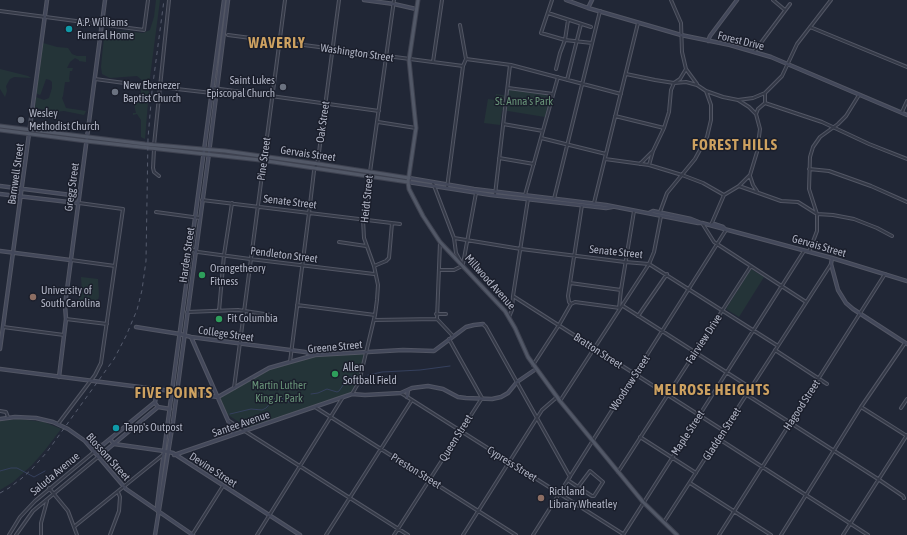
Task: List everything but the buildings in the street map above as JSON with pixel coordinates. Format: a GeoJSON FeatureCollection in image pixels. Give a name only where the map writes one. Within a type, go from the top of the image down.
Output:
{"type":"FeatureCollection","features":[{"type":"Feature","properties":{"kind":"main road","name":"Barnwell Street"},"geometry":{"type":"LineString","coordinates":[[0,349],[47,0]]}},
{"type":"Feature","properties":{"kind":"main road","name":"Gregg Street"},"geometry":{"type":"LineString","coordinates":[[59,377],[66,319],[65,305],[70,260],[105,0]]}},
{"type":"Feature","properties":{"kind":"main road","name":"Harden Street"},"geometry":{"type":"LineString","coordinates":[[158,512],[157,506],[224,0]]}},
{"type":"Feature","properties":{"kind":"main road","name":"Harden Street"},"geometry":{"type":"LineString","coordinates":[[155,535],[177,392],[202,200],[210,152],[228,0]]}},
{"type":"Feature","properties":{"kind":"main road"},"geometry":{"type":"LineString","coordinates":[[364,0],[416,9]]}},
{"type":"Feature","properties":{"kind":"main road","name":"Millwood Avenue"},"geometry":{"type":"LineString","coordinates":[[418,0],[409,60],[416,128],[409,189],[423,216],[440,242],[498,302],[509,317],[523,348],[533,365],[560,401],[643,502],[677,535]]}},
{"type":"Feature","properties":{"kind":"main road","name":"Forest Drive"},"geometry":{"type":"LineString","coordinates":[[566,0],[588,8],[681,35],[754,52],[788,64],[907,115]]}},
{"type":"Feature","properties":{"kind":"main road"},"geometry":{"type":"LineString","coordinates":[[588,8],[592,0]]}},
{"type":"Feature","properties":{"kind":"main road"},"geometry":{"type":"LineString","coordinates":[[708,41],[710,36],[737,0]]}},
{"type":"Feature","properties":{"kind":"main road","name":"Gervais Street"},"geometry":{"type":"LineString","coordinates":[[0,126],[154,147]]}},
{"type":"Feature","properties":{"kind":"main road","name":"Gervais Street"},"geometry":{"type":"LineString","coordinates":[[0,130],[86,141],[205,151],[263,158],[433,183],[476,192],[525,195],[582,205],[606,208],[612,207]]}},
{"type":"Feature","properties":{"kind":"main road","name":"Gervais Street"},"geometry":{"type":"LineString","coordinates":[[409,180],[435,186],[495,193],[528,199],[594,203],[649,213],[660,213],[804,250],[906,281]]}},
{"type":"Feature","properties":{"kind":"main road"},"geometry":{"type":"LineString","coordinates":[[0,186],[79,196]]}},
{"type":"Feature","properties":{"kind":"main road"},"geometry":{"type":"LineString","coordinates":[[0,194],[78,203]]}},
{"type":"Feature","properties":{"kind":"main road"},"geometry":{"type":"LineString","coordinates":[[0,251],[70,260]]}},
{"type":"Feature","properties":{"kind":"main road"},"geometry":{"type":"LineString","coordinates":[[832,258],[831,264],[838,290],[846,302],[853,309],[906,343]]}},
{"type":"Feature","properties":{"kind":"main road","name":"Greene Street"},"geometry":{"type":"LineString","coordinates":[[218,397],[269,368],[315,355],[403,350],[434,351],[466,327],[483,324]]}},
{"type":"Feature","properties":{"kind":"main road","name":"College Street"},"geometry":{"type":"LineString","coordinates":[[136,327],[180,334],[184,336],[305,352],[315,355]]}},
{"type":"Feature","properties":{"kind":"main road"},"geometry":{"type":"LineString","coordinates":[[192,337],[214,391],[234,434]]}},
{"type":"Feature","properties":{"kind":"main road"},"geometry":{"type":"LineString","coordinates":[[0,369],[218,397]]}},
{"type":"Feature","properties":{"kind":"main road","name":"Santee Avenue"},"geometry":{"type":"LineString","coordinates":[[174,455],[352,394],[365,395],[401,393],[408,389],[420,386],[443,389],[458,397],[492,399],[501,397],[508,393],[517,382],[536,369]]}},
{"type":"Feature","properties":{"kind":"main road"},"geometry":{"type":"LineString","coordinates":[[157,389],[156,405],[158,407],[170,409]]}},
{"type":"Feature","properties":{"kind":"main road"},"geometry":{"type":"LineString","coordinates":[[407,397],[408,389]]}},
{"type":"Feature","properties":{"kind":"main road","name":"Saluda Avenue"},"geometry":{"type":"LineString","coordinates":[[94,452],[155,402]]}},
{"type":"Feature","properties":{"kind":"main road","name":"Saluda Avenue"},"geometry":{"type":"LineString","coordinates":[[98,457],[158,407]]}},
{"type":"Feature","properties":{"kind":"main road","name":"Blossom Street"},"geometry":{"type":"LineString","coordinates":[[0,419],[8,417],[44,419],[58,424],[72,432],[85,441],[123,487],[193,535]]}},
{"type":"Feature","properties":{"kind":"main road"},"geometry":{"type":"LineString","coordinates":[[110,439],[114,444]]}},
{"type":"Feature","properties":{"kind":"main road"},"geometry":{"type":"LineString","coordinates":[[85,441],[95,446],[103,444]]}},
{"type":"Feature","properties":{"kind":"main road","name":"Devine Street"},"geometry":{"type":"LineString","coordinates":[[114,444],[168,452],[300,535]]}},
{"type":"Feature","properties":{"kind":"street"},"geometry":{"type":"LineString","coordinates":[[0,11],[144,30],[148,0]]}},
{"type":"Feature","properties":{"kind":"street"},"geometry":{"type":"LineString","coordinates":[[158,176],[154,172],[153,168],[154,147],[169,0]]}},
{"type":"Feature","properties":{"kind":"street","name":"Pine Street"},"geometry":{"type":"LineString","coordinates":[[233,389],[258,206],[263,158],[280,42],[284,0]]}},
{"type":"Feature","properties":{"kind":"street","name":"Oak Street"},"geometry":{"type":"LineString","coordinates":[[290,362],[302,264],[339,0]]}},
{"type":"Feature","properties":{"kind":"street","name":"Heidt Street"},"geometry":{"type":"LineString","coordinates":[[352,394],[359,382],[375,315],[378,285],[374,274],[374,266],[364,238],[363,219],[378,122],[394,0]]}},
{"type":"Feature","properties":{"kind":"street"},"geometry":{"type":"LineString","coordinates":[[434,62],[442,0]]}},
{"type":"Feature","properties":{"kind":"street"},"geometry":{"type":"LineString","coordinates":[[552,0],[540,33],[565,40],[592,43]]}},
{"type":"Feature","properties":{"kind":"street"},"geometry":{"type":"LineString","coordinates":[[671,0],[681,23],[682,52],[686,69],[697,85]]}},
{"type":"Feature","properties":{"kind":"street"},"geometry":{"type":"LineString","coordinates":[[773,0],[786,10]]}},
{"type":"Feature","properties":{"kind":"street"},"geometry":{"type":"LineString","coordinates":[[626,74],[674,83],[686,82],[697,85],[706,91],[723,97],[738,100],[753,98],[765,92],[782,76],[798,44],[831,0]]}},
{"type":"Feature","properties":{"kind":"street"},"geometry":{"type":"LineString","coordinates":[[754,52],[790,4]]}},
{"type":"Feature","properties":{"kind":"street"},"geometry":{"type":"LineString","coordinates":[[553,200],[600,11]]}},
{"type":"Feature","properties":{"kind":"street"},"geometry":{"type":"LineString","coordinates":[[548,13],[591,27]]}},
{"type":"Feature","properties":{"kind":"street"},"geometry":{"type":"LineString","coordinates":[[556,69],[565,40],[568,20]]}},
{"type":"Feature","properties":{"kind":"street"},"geometry":{"type":"LineString","coordinates":[[594,203],[638,22]]}},
{"type":"Feature","properties":{"kind":"street"},"geometry":{"type":"LineString","coordinates":[[447,187],[463,66],[466,59],[460,24]]}},
{"type":"Feature","properties":{"kind":"street"},"geometry":{"type":"LineString","coordinates":[[567,80],[581,24]]}},
{"type":"Feature","properties":{"kind":"street"},"geometry":{"type":"LineString","coordinates":[[810,27],[907,67]]}},
{"type":"Feature","properties":{"kind":"street","name":"Washington Street"},"geometry":{"type":"LineString","coordinates":[[228,36],[463,66]]}},
{"type":"Feature","properties":{"kind":"street"},"geometry":{"type":"LineString","coordinates":[[466,59],[510,65],[558,77],[581,85],[621,94]]}},
{"type":"Feature","properties":{"kind":"street"},"geometry":{"type":"LineString","coordinates":[[495,193],[510,65]]}},
{"type":"Feature","properties":{"kind":"street"},"geometry":{"type":"LineString","coordinates":[[649,165],[653,151],[664,128],[669,112],[671,90],[674,83],[680,79],[686,69]]}},
{"type":"Feature","properties":{"kind":"street"},"geometry":{"type":"LineString","coordinates":[[525,195],[558,77]]}},
{"type":"Feature","properties":{"kind":"street"},"geometry":{"type":"LineString","coordinates":[[95,79],[139,85]]}},
{"type":"Feature","properties":{"kind":"street"},"geometry":{"type":"LineString","coordinates":[[159,88],[212,94]]}},
{"type":"Feature","properties":{"kind":"street"},"geometry":{"type":"LineString","coordinates":[[213,88],[379,111]]}},
{"type":"Feature","properties":{"kind":"street"},"geometry":{"type":"LineString","coordinates":[[508,88],[553,94]]}},
{"type":"Feature","properties":{"kind":"street"},"geometry":{"type":"LineString","coordinates":[[560,401],[649,264],[654,252],[661,220],[660,213],[667,193],[695,159],[707,137],[711,120],[711,105],[706,91]]}},
{"type":"Feature","properties":{"kind":"street"},"geometry":{"type":"LineString","coordinates":[[756,114],[758,109],[765,103],[765,92]]}},
{"type":"Feature","properties":{"kind":"street"},"geometry":{"type":"LineString","coordinates":[[809,252],[817,231],[817,214],[809,189],[808,168],[813,147],[820,137],[846,116],[859,94]]}},
{"type":"Feature","properties":{"kind":"street"},"geometry":{"type":"LineString","coordinates":[[711,225],[724,195],[739,186],[750,175],[757,152],[760,129],[756,114],[749,107],[738,100]]}},
{"type":"Feature","properties":{"kind":"street"},"geometry":{"type":"LineString","coordinates":[[902,112],[907,101]]}},
{"type":"Feature","properties":{"kind":"street"},"geometry":{"type":"LineString","coordinates":[[765,103],[808,116],[907,159]]}},
{"type":"Feature","properties":{"kind":"street"},"geometry":{"type":"LineString","coordinates":[[615,116],[664,128]]}},
{"type":"Feature","properties":{"kind":"street"},"geometry":{"type":"LineString","coordinates":[[378,122],[416,128]]}},
{"type":"Feature","properties":{"kind":"street"},"geometry":{"type":"LineString","coordinates":[[502,124],[543,131]]}},
{"type":"Feature","properties":{"kind":"street"},"geometry":{"type":"LineString","coordinates":[[541,138],[606,154]]}},
{"type":"Feature","properties":{"kind":"street"},"geometry":{"type":"LineString","coordinates":[[640,164],[653,151]]}},
{"type":"Feature","properties":{"kind":"street"},"geometry":{"type":"LineString","coordinates":[[499,158],[534,164]]}},
{"type":"Feature","properties":{"kind":"street"},"geometry":{"type":"LineString","coordinates":[[605,159],[649,165],[703,183],[724,195]]}},
{"type":"Feature","properties":{"kind":"street"},"geometry":{"type":"LineString","coordinates":[[808,168],[829,171],[872,186],[907,202]]}},
{"type":"Feature","properties":{"kind":"street"},"geometry":{"type":"LineString","coordinates":[[750,175],[753,185],[758,192]]}},
{"type":"Feature","properties":{"kind":"street"},"geometry":{"type":"LineString","coordinates":[[433,183],[454,238],[456,253],[463,266]]}},
{"type":"Feature","properties":{"kind":"street"},"geometry":{"type":"LineString","coordinates":[[739,186],[758,192],[768,198],[781,201],[798,202],[817,214],[854,219],[892,236]]}},
{"type":"Feature","properties":{"kind":"street"},"geometry":{"type":"LineString","coordinates":[[463,266],[476,192]]}},
{"type":"Feature","properties":{"kind":"street"},"geometry":{"type":"LineString","coordinates":[[509,317],[512,310],[528,199]]}},
{"type":"Feature","properties":{"kind":"street","name":"Senate Street"},"geometry":{"type":"LineString","coordinates":[[202,200],[400,224]]}},
{"type":"Feature","properties":{"kind":"street"},"geometry":{"type":"LineString","coordinates":[[58,424],[91,380],[101,363],[123,209],[78,203]]}},
{"type":"Feature","properties":{"kind":"street"},"geometry":{"type":"LineString","coordinates":[[218,311],[224,255],[232,203]]}},
{"type":"Feature","properties":{"kind":"street"},"geometry":{"type":"LineString","coordinates":[[572,304],[569,302],[568,296],[582,205]]}},
{"type":"Feature","properties":{"kind":"street"},"geometry":{"type":"LineString","coordinates":[[621,307],[621,290],[634,210]]}},
{"type":"Feature","properties":{"kind":"street"},"geometry":{"type":"LineString","coordinates":[[156,212],[200,218]]}},
{"type":"Feature","properties":{"kind":"street"},"geometry":{"type":"LineString","coordinates":[[374,266],[386,262],[389,258],[392,223]]}},
{"type":"Feature","properties":{"kind":"street"},"geometry":{"type":"LineString","coordinates":[[702,223],[714,242],[806,302]]}},
{"type":"Feature","properties":{"kind":"street","name":"Woodrow Street"},"geometry":{"type":"LineString","coordinates":[[532,535],[718,245],[726,230]]}},
{"type":"Feature","properties":{"kind":"street","name":"Senate Street"},"geometry":{"type":"LineString","coordinates":[[454,238],[521,249],[649,264],[668,274],[778,346]]}},
{"type":"Feature","properties":{"kind":"street"},"geometry":{"type":"LineString","coordinates":[[339,242],[366,246]]}},
{"type":"Feature","properties":{"kind":"street"},"geometry":{"type":"LineString","coordinates":[[440,242],[436,314],[437,319],[453,336]]}},
{"type":"Feature","properties":{"kind":"street","name":"Pendleton Street"},"geometry":{"type":"LineString","coordinates":[[191,249],[195,251],[250,259],[302,264],[374,274]]}},
{"type":"Feature","properties":{"kind":"street","name":"Maple Street"},"geometry":{"type":"LineString","coordinates":[[623,535],[804,250]]}},
{"type":"Feature","properties":{"kind":"street"},"geometry":{"type":"LineString","coordinates":[[70,260],[116,266]]}},
{"type":"Feature","properties":{"kind":"street","name":"Gladden Street"},"geometry":{"type":"LineString","coordinates":[[664,523],[719,440],[831,264]]}},
{"type":"Feature","properties":{"kind":"street"},"geometry":{"type":"LineString","coordinates":[[438,270],[454,270],[463,266]]}},
{"type":"Feature","properties":{"kind":"street","name":"Fairview Drive"},"geometry":{"type":"LineString","coordinates":[[618,472],[751,266]]}},
{"type":"Feature","properties":{"kind":"street"},"geometry":{"type":"LineString","coordinates":[[638,316],[668,274]]}},
{"type":"Feature","properties":{"kind":"street","name":"Hagood Street"},"geometry":{"type":"LineString","coordinates":[[718,535],[763,467],[885,274]]}},
{"type":"Feature","properties":{"kind":"street"},"geometry":{"type":"LineString","coordinates":[[906,281],[907,277]]}},
{"type":"Feature","properties":{"kind":"street"},"geometry":{"type":"LineString","coordinates":[[570,283],[621,290]]}},
{"type":"Feature","properties":{"kind":"street","name":"Bratton Street"},"geometry":{"type":"LineString","coordinates":[[513,296],[724,431]]}},
{"type":"Feature","properties":{"kind":"street"},"geometry":{"type":"LineString","coordinates":[[533,365],[572,304],[575,302],[621,307],[638,316],[752,388]]}},
{"type":"Feature","properties":{"kind":"street"},"geometry":{"type":"LineString","coordinates":[[297,306],[375,315]]}},
{"type":"Feature","properties":{"kind":"street"},"geometry":{"type":"LineString","coordinates":[[187,312],[244,310],[249,313],[271,315]]}},
{"type":"Feature","properties":{"kind":"street"},"geometry":{"type":"LineString","coordinates":[[436,314],[446,314]]}},
{"type":"Feature","properties":{"kind":"street"},"geometry":{"type":"LineString","coordinates":[[66,319],[107,324]]}},
{"type":"Feature","properties":{"kind":"street"},"geometry":{"type":"LineString","coordinates":[[374,320],[437,319]]}},
{"type":"Feature","properties":{"kind":"street"},"geometry":{"type":"LineString","coordinates":[[483,324],[570,477]]}},
{"type":"Feature","properties":{"kind":"street"},"geometry":{"type":"LineString","coordinates":[[3,327],[64,336]]}},
{"type":"Feature","properties":{"kind":"street"},"geometry":{"type":"LineString","coordinates":[[449,339],[482,398]]}},
{"type":"Feature","properties":{"kind":"street"},"geometry":{"type":"LineString","coordinates":[[781,535],[861,407],[906,343]]}},
{"type":"Feature","properties":{"kind":"street"},"geometry":{"type":"LineString","coordinates":[[775,350],[826,384]]}},
{"type":"Feature","properties":{"kind":"street","name":"Cypress Street"},"geometry":{"type":"LineString","coordinates":[[401,393],[623,535]]}},
{"type":"Feature","properties":{"kind":"street"},"geometry":{"type":"LineString","coordinates":[[747,395],[878,479],[904,498]]}},
{"type":"Feature","properties":{"kind":"street"},"geometry":{"type":"LineString","coordinates":[[463,535],[542,410],[557,396]]}},
{"type":"Feature","properties":{"kind":"street"},"geometry":{"type":"LineString","coordinates":[[257,535],[343,397]]}},
{"type":"Feature","properties":{"kind":"street","name":"Queen Street"},"geometry":{"type":"LineString","coordinates":[[394,535],[482,398]]}},
{"type":"Feature","properties":{"kind":"street"},"geometry":{"type":"LineString","coordinates":[[901,408],[907,399]]}},
{"type":"Feature","properties":{"kind":"street"},"geometry":{"type":"LineString","coordinates":[[326,535],[412,400]]}},
{"type":"Feature","properties":{"kind":"street","name":"Preston Street"},"geometry":{"type":"LineString","coordinates":[[315,407],[516,535]]}},
{"type":"Feature","properties":{"kind":"street"},"geometry":{"type":"LineString","coordinates":[[843,535],[907,436],[861,407]]}},
{"type":"Feature","properties":{"kind":"street"},"geometry":{"type":"LineString","coordinates":[[0,411],[6,412],[8,417]]}},
{"type":"Feature","properties":{"kind":"street"},"geometry":{"type":"LineString","coordinates":[[229,421],[408,535]]}},
{"type":"Feature","properties":{"kind":"street"},"geometry":{"type":"LineString","coordinates":[[640,437],[696,473]]}},
{"type":"Feature","properties":{"kind":"street"},"geometry":{"type":"LineString","coordinates":[[719,440],[868,535]]}},
{"type":"Feature","properties":{"kind":"street","name":"Saluda Avenue"},"geometry":{"type":"LineString","coordinates":[[9,535],[23,513],[35,501],[94,452]]}},
{"type":"Feature","properties":{"kind":"street"},"geometry":{"type":"LineString","coordinates":[[75,526],[118,492],[164,452]]}},
{"type":"Feature","properties":{"kind":"street","name":"Saluda Avenue"},"geometry":{"type":"LineString","coordinates":[[16,535],[33,511],[98,457]]}},
{"type":"Feature","properties":{"kind":"street"},"geometry":{"type":"LineString","coordinates":[[568,480],[578,487],[592,496],[594,496],[603,482],[590,471],[578,487]]}},
{"type":"Feature","properties":{"kind":"street"},"geometry":{"type":"LineString","coordinates":[[690,483],[771,535]]}},
{"type":"Feature","properties":{"kind":"street"},"geometry":{"type":"LineString","coordinates":[[193,535],[223,486]]}},
{"type":"Feature","properties":{"kind":"street"},"geometry":{"type":"LineString","coordinates":[[49,488],[64,504],[78,535]]}},
{"type":"Feature","properties":{"kind":"street"},"geometry":{"type":"LineString","coordinates":[[110,535],[119,511],[120,497],[118,492]]}},
{"type":"Feature","properties":{"kind":"street"},"geometry":{"type":"LineString","coordinates":[[41,535],[41,523],[47,500]]}},
{"type":"Feature","properties":{"kind":"green space"},"geometry":{"type":"Polygon","coordinates":[[[156,0],[160,0],[150,77],[145,139],[141,137],[141,120],[137,114],[133,115],[133,113],[136,113],[134,104],[139,102],[143,81],[137,76],[110,78],[102,74],[101,67],[104,36],[111,31],[143,33],[150,30],[154,17],[156,0]]]}},
{"type":"Feature","properties":{"kind":"green space"},"geometry":{"type":"Polygon","coordinates":[[[43,43],[68,48],[72,54],[77,56],[86,56],[86,62],[79,61],[75,58],[70,62],[67,68],[73,68],[72,71],[70,71],[70,81],[65,82],[62,98],[66,108],[86,111],[84,115],[64,111],[54,112],[35,108],[36,97],[44,100],[49,98],[52,88],[52,82],[46,79],[40,95],[36,93],[43,43]]]}},
{"type":"Feature","properties":{"kind":"green space"},"geometry":{"type":"Polygon","coordinates":[[[0,69],[31,78],[14,77],[10,79],[6,86],[7,91],[5,97],[0,89],[0,69]]]}},
{"type":"Feature","properties":{"kind":"green space","name":"St. Anna's Park"},"geometry":{"type":"Polygon","coordinates":[[[509,88],[551,95],[545,117],[502,110],[500,125],[484,123],[488,99],[495,100],[496,94],[508,96],[509,88]]]}},
{"type":"Feature","properties":{"kind":"green space"},"geometry":{"type":"Polygon","coordinates":[[[751,269],[764,277],[739,317],[726,309],[751,269]]]}},
{"type":"Feature","properties":{"kind":"green space"},"geometry":{"type":"Polygon","coordinates":[[[81,277],[98,279],[98,300],[86,306],[80,305],[78,300],[82,293],[81,277]]]}},
{"type":"Feature","properties":{"kind":"green space","name":"Martin Luther King Jr. Park"},"geometry":{"type":"Polygon","coordinates":[[[366,352],[359,382],[352,394],[250,429],[225,413],[218,397],[269,368],[315,355],[366,352]]]}},
{"type":"Feature","properties":{"kind":"green space"},"geometry":{"type":"Polygon","coordinates":[[[19,419],[44,422],[61,429],[32,465],[13,482],[0,490],[0,421],[19,419]]]}},
{"type":"Feature","properties":{"kind":"waterway"},"geometry":{"type":"LineString","coordinates":[[368,375],[382,372],[420,370],[450,366]]}},
{"type":"Feature","properties":{"kind":"waterway"},"geometry":{"type":"LineString","coordinates":[[311,394],[327,389],[337,392],[348,378],[353,376]]}},
{"type":"Feature","properties":{"kind":"waterway"},"geometry":{"type":"LineString","coordinates":[[230,414],[251,409],[262,410],[266,408],[275,398],[281,398],[289,402],[292,401],[296,395]]}},
{"type":"Feature","properties":{"kind":"waterway"},"geometry":{"type":"LineString","coordinates":[[0,471],[17,468],[34,477],[45,471]]}},
{"type":"Feature","properties":{"kind":"railway"},"geometry":{"type":"LineString","coordinates":[[0,493],[22,478],[47,452],[114,359],[137,310],[142,290],[146,261],[148,138],[152,91],[164,0]]}},
{"type":"Feature","properties":{"kind":"place","name":"A.P. Williams Funeral Home"},"geometry":{"type":"Point","coordinates":[69,29]}},
{"type":"Feature","properties":{"kind":"place","name":"Saint Lukes Episcopal Church"},"geometry":{"type":"Point","coordinates":[283,87]}},
{"type":"Feature","properties":{"kind":"place","name":"New Ebenezer Baptist Church"},"geometry":{"type":"Point","coordinates":[115,92]}},
{"type":"Feature","properties":{"kind":"place","name":"Wesley Methodist Church"},"geometry":{"type":"Point","coordinates":[21,120]}},
{"type":"Feature","properties":{"kind":"place","name":"Orangetheory Fitness"},"geometry":{"type":"Point","coordinates":[202,275]}},
{"type":"Feature","properties":{"kind":"place","name":"University of South Carolina"},"geometry":{"type":"Point","coordinates":[33,297]}},
{"type":"Feature","properties":{"kind":"place","name":"Fit Columbia"},"geometry":{"type":"Point","coordinates":[219,319]}},
{"type":"Feature","properties":{"kind":"place","name":"Allen Softball Field"},"geometry":{"type":"Point","coordinates":[335,374]}},
{"type":"Feature","properties":{"kind":"place","name":"Tapp's Outpost"},"geometry":{"type":"Point","coordinates":[116,428]}},
{"type":"Feature","properties":{"kind":"place","name":"Richland Library Wheatley"},"geometry":{"type":"Point","coordinates":[541,498]}},
{"type":"Feature","properties":{"kind":"district","name":"WAVERLY"},"geometry":{"type":"Point","coordinates":[277,43]}},
{"type":"Feature","properties":{"kind":"district","name":"FOREST HILLS"},"geometry":{"type":"Point","coordinates":[735,145]}},
{"type":"Feature","properties":{"kind":"district","name":"MELROSE HEIGHTS"},"geometry":{"type":"Point","coordinates":[712,390]}},
{"type":"Feature","properties":{"kind":"district","name":"FIVE POINTS"},"geometry":{"type":"Point","coordinates":[174,393]}}]}
